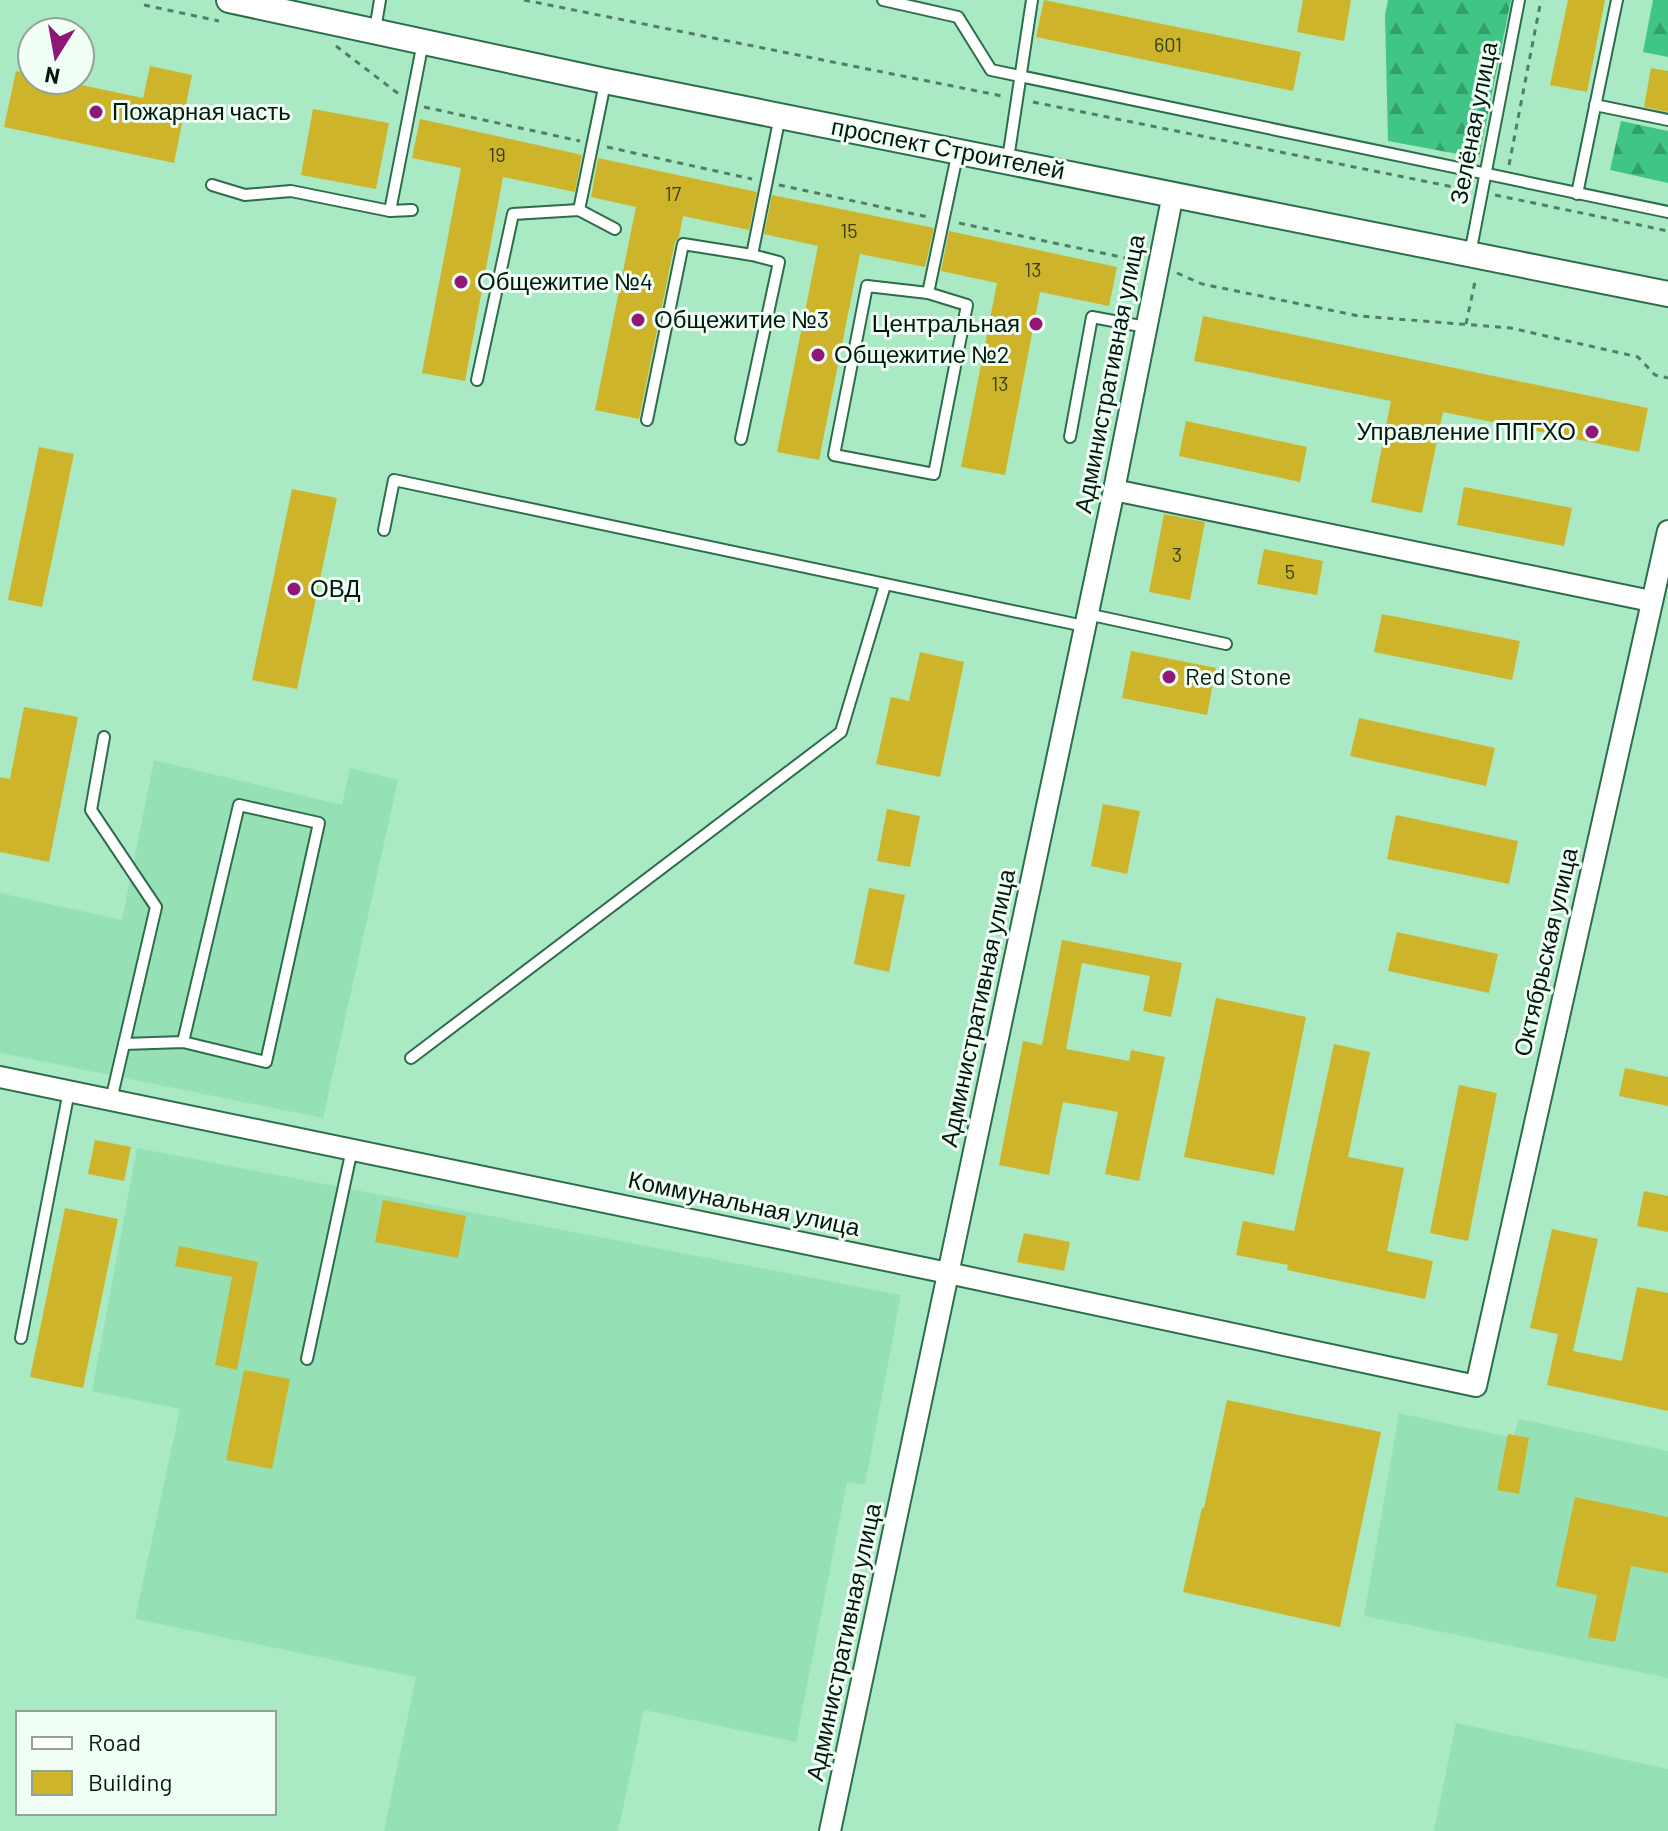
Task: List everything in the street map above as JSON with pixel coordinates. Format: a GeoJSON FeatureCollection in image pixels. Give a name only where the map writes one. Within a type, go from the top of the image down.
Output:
{"type":"FeatureCollection","features":[{"type":"Feature","properties":{"kind":"street","name":"проспект Строителей"},"geometry":{"type":"LineString","coordinates":[[231,12],[374,32],[1668,294]]}},
{"type":"Feature","properties":{"kind":"street","name":"Административная улица"},"geometry":{"type":"LineString","coordinates":[[830,1831],[1114,490],[1173,194]]}},
{"type":"Feature","properties":{"kind":"street"},"geometry":{"type":"LineString","coordinates":[[1114,490],[1651,601]]}},
{"type":"Feature","properties":{"kind":"street","name":"Октябрьская улица"},"geometry":{"type":"LineString","coordinates":[[1476,1386],[1651,601],[1665,556],[1668,531]]}},
{"type":"Feature","properties":{"kind":"street","name":"Коммунальная улица"},"geometry":{"type":"LineString","coordinates":[[0,1077],[948,1273],[1476,1386]]}},
{"type":"Feature","properties":{"kind":"lane"},"geometry":{"type":"LineString","coordinates":[[374,32],[380,0]]}},
{"type":"Feature","properties":{"kind":"lane"},"geometry":{"type":"LineString","coordinates":[[883,0],[958,17],[991,70],[1668,212]]}},
{"type":"Feature","properties":{"kind":"lane"},"geometry":{"type":"LineString","coordinates":[[1008,159],[1032,0]]}},
{"type":"Feature","properties":{"kind":"lane","name":"Зелёная улица"},"geometry":{"type":"LineString","coordinates":[[1470,254],[1519,0]]}},
{"type":"Feature","properties":{"kind":"lane"},"geometry":{"type":"LineString","coordinates":[[1577,194],[1617,0]]}},
{"type":"Feature","properties":{"kind":"lane"},"geometry":{"type":"LineString","coordinates":[[390,211],[423,42]]}},
{"type":"Feature","properties":{"kind":"lane"},"geometry":{"type":"LineString","coordinates":[[579,210],[605,81]]}},
{"type":"Feature","properties":{"kind":"lane"},"geometry":{"type":"LineString","coordinates":[[1595,105],[1668,120]]}},
{"type":"Feature","properties":{"kind":"lane"},"geometry":{"type":"LineString","coordinates":[[752,255],[780,115]]}},
{"type":"Feature","properties":{"kind":"lane"},"geometry":{"type":"LineString","coordinates":[[928,293],[958,151]]}},
{"type":"Feature","properties":{"kind":"lane"},"geometry":{"type":"LineString","coordinates":[[212,185],[245,195],[291,191],[390,211],[412,210]]}},
{"type":"Feature","properties":{"kind":"lane"},"geometry":{"type":"LineString","coordinates":[[477,380],[513,214],[579,210],[615,229]]}},
{"type":"Feature","properties":{"kind":"lane"},"geometry":{"type":"LineString","coordinates":[[647,420],[683,244],[752,255],[779,262],[741,439]]}},
{"type":"Feature","properties":{"kind":"lane"},"geometry":{"type":"LineString","coordinates":[[867,286],[928,293],[967,305],[934,474],[834,455],[867,286]]}},
{"type":"Feature","properties":{"kind":"lane"},"geometry":{"type":"LineString","coordinates":[[1070,437],[1092,317],[1146,327]]}},
{"type":"Feature","properties":{"kind":"lane"},"geometry":{"type":"LineString","coordinates":[[384,530],[394,480],[885,585],[1226,644]]}},
{"type":"Feature","properties":{"kind":"lane"},"geometry":{"type":"LineString","coordinates":[[411,1058],[841,732],[885,585]]}},
{"type":"Feature","properties":{"kind":"lane"},"geometry":{"type":"LineString","coordinates":[[104,737],[91,810],[156,907],[111,1100]]}},
{"type":"Feature","properties":{"kind":"lane"},"geometry":{"type":"LineString","coordinates":[[124,1044],[183,1042],[266,1062],[319,823],[239,805],[183,1042]]}},
{"type":"Feature","properties":{"kind":"lane"},"geometry":{"type":"LineString","coordinates":[[21,1338],[69,1091]]}},
{"type":"Feature","properties":{"kind":"lane"},"geometry":{"type":"LineString","coordinates":[[307,1359],[352,1149]]}},
{"type":"Feature","properties":{"kind":"path"},"geometry":{"type":"LineString","coordinates":[[524,0],[1668,231]]}},
{"type":"Feature","properties":{"kind":"path"},"geometry":{"type":"LineString","coordinates":[[1507,178],[1541,0]]}},
{"type":"Feature","properties":{"kind":"path"},"geometry":{"type":"LineString","coordinates":[[144,5],[231,12]]}},
{"type":"Feature","properties":{"kind":"path"},"geometry":{"type":"LineString","coordinates":[[336,45],[412,105],[1158,264],[1202,284],[1359,316],[1511,328],[1638,357],[1655,375],[1668,378]]}},
{"type":"Feature","properties":{"kind":"shaded area"},"geometry":{"type":"Polygon","coordinates":[[[154,760],[342,805],[350,768],[398,780],[323,1118],[0,1053],[0,893],[122,920],[154,760]]]}},
{"type":"Feature","properties":{"kind":"shaded area"},"geometry":{"type":"Polygon","coordinates":[[[137,1148],[901,1295],[865,1485],[847,1482],[796,1742],[644,1710],[618,1831],[384,1831],[416,1677],[135,1619],[180,1409],[92,1391],[137,1148]]]}},
{"type":"Feature","properties":{"kind":"shaded area"},"geometry":{"type":"Polygon","coordinates":[[[1399,1413],[1513,1438],[1519,1419],[1668,1451],[1668,1678],[1364,1616],[1399,1413]]]}},
{"type":"Feature","properties":{"kind":"shaded area"},"geometry":{"type":"Polygon","coordinates":[[[1456,1723],[1668,1769],[1668,1831],[1434,1831],[1456,1723]]]}},
{"type":"Feature","properties":{"kind":"green space"},"geometry":{"type":"Polygon","coordinates":[[[1388,0],[1511,0],[1479,158],[1388,141],[1385,15],[1388,0]]]}},
{"type":"Feature","properties":{"kind":"green space"},"geometry":{"type":"Polygon","coordinates":[[[1653,0],[1668,0],[1668,57],[1643,52],[1653,0]]]}},
{"type":"Feature","properties":{"kind":"green space"},"geometry":{"type":"Polygon","coordinates":[[[1621,121],[1668,131],[1668,183],[1610,170],[1621,121]]]}},
{"type":"Feature","properties":{"kind":"building"},"geometry":{"type":"Polygon","coordinates":[[[1044,0],[1301,52],[1293,91],[1036,37],[1044,0]]]}},
{"type":"Feature","properties":{"kind":"building"},"geometry":{"type":"Polygon","coordinates":[[[1303,0],[1351,0],[1344,41],[1297,32],[1303,0]]]}},
{"type":"Feature","properties":{"kind":"building"},"geometry":{"type":"Polygon","coordinates":[[[1568,0],[1605,0],[1587,92],[1550,85],[1568,0]]]}},
{"type":"Feature","properties":{"kind":"building","name":"Пожарная часть"},"geometry":{"type":"Polygon","coordinates":[[[150,66],[192,75],[174,163],[4,127],[16,71],[16,96],[96,96],[96,88],[143,98],[150,66]]]}},
{"type":"Feature","properties":{"kind":"building"},"geometry":{"type":"Polygon","coordinates":[[[1651,68],[1668,71],[1668,112],[1644,107],[1651,68]]]}},
{"type":"Feature","properties":{"kind":"building"},"geometry":{"type":"Polygon","coordinates":[[[313,109],[389,123],[376,189],[301,175],[313,109]]]}},
{"type":"Feature","properties":{"kind":"building"},"geometry":{"type":"Polygon","coordinates":[[[420,119],[582,155],[575,192],[503,177],[465,381],[422,373],[461,168],[412,158],[420,119]]]}},
{"type":"Feature","properties":{"kind":"building"},"geometry":{"type":"Polygon","coordinates":[[[598,158],[757,192],[749,230],[683,216],[639,419],[595,410],[636,207],[591,197],[598,158]]]}},
{"type":"Feature","properties":{"kind":"building"},"geometry":{"type":"Polygon","coordinates":[[[772,195],[934,228],[925,267],[860,254],[819,460],[777,452],[818,246],[764,234],[772,195]]]}},
{"type":"Feature","properties":{"kind":"building"},"geometry":{"type":"Polygon","coordinates":[[[949,231],[1117,267],[1109,306],[1040,292],[1005,475],[961,467],[997,283],[941,271],[949,231]]]}},
{"type":"Feature","properties":{"kind":"building","name":"Управление ППГХО"},"geometry":{"type":"Polygon","coordinates":[[[1203,316],[1648,408],[1639,452],[1443,412],[1422,513],[1371,502],[1391,401],[1194,361],[1203,316]]]}},
{"type":"Feature","properties":{"kind":"building"},"geometry":{"type":"Polygon","coordinates":[[[1186,421],[1307,447],[1300,482],[1179,456],[1186,421]]]}},
{"type":"Feature","properties":{"kind":"building"},"geometry":{"type":"Polygon","coordinates":[[[39,447],[74,454],[42,607],[8,600],[39,447]]]}},
{"type":"Feature","properties":{"kind":"building"},"geometry":{"type":"Polygon","coordinates":[[[1464,487],[1572,508],[1564,546],[1457,525],[1464,487]]]}},
{"type":"Feature","properties":{"kind":"building","name":"ОВД"},"geometry":{"type":"Polygon","coordinates":[[[292,489],[337,498],[297,689],[252,680],[292,489]]]}},
{"type":"Feature","properties":{"kind":"building"},"geometry":{"type":"Polygon","coordinates":[[[1164,514],[1205,522],[1190,600],[1149,592],[1164,514]]]}},
{"type":"Feature","properties":{"kind":"building"},"geometry":{"type":"Polygon","coordinates":[[[1264,549],[1323,561],[1317,595],[1257,584],[1264,549]]]}},
{"type":"Feature","properties":{"kind":"building"},"geometry":{"type":"Polygon","coordinates":[[[1382,614],[1520,641],[1512,680],[1374,652],[1382,614]]]}},
{"type":"Feature","properties":{"kind":"building","name":"Red Stone"},"geometry":{"type":"Polygon","coordinates":[[[1131,651],[1216,668],[1207,715],[1122,698],[1131,651]]]}},
{"type":"Feature","properties":{"kind":"building"},"geometry":{"type":"Polygon","coordinates":[[[920,652],[964,662],[940,777],[876,764],[891,697],[909,701],[920,652]]]}},
{"type":"Feature","properties":{"kind":"building"},"geometry":{"type":"Polygon","coordinates":[[[24,707],[78,717],[49,862],[0,852],[0,777],[10,779],[24,707]]]}},
{"type":"Feature","properties":{"kind":"building"},"geometry":{"type":"Polygon","coordinates":[[[1359,718],[1495,748],[1486,786],[1350,756],[1359,718]]]}},
{"type":"Feature","properties":{"kind":"building"},"geometry":{"type":"Polygon","coordinates":[[[1103,804],[1140,811],[1127,874],[1091,866],[1103,804]]]}},
{"type":"Feature","properties":{"kind":"building"},"geometry":{"type":"Polygon","coordinates":[[[887,809],[920,816],[910,867],[877,861],[887,809]]]}},
{"type":"Feature","properties":{"kind":"building"},"geometry":{"type":"Polygon","coordinates":[[[1396,815],[1518,841],[1509,884],[1387,859],[1396,815]]]}},
{"type":"Feature","properties":{"kind":"building"},"geometry":{"type":"Polygon","coordinates":[[[869,888],[905,895],[889,972],[854,964],[869,888]]]}},
{"type":"Feature","properties":{"kind":"building"},"geometry":{"type":"Polygon","coordinates":[[[1397,932],[1498,954],[1489,993],[1388,971],[1397,932]]]}},
{"type":"Feature","properties":{"kind":"building"},"geometry":{"type":"Polygon","coordinates":[[[1062,940],[1182,963],[1171,1017],[1143,1011],[1150,976],[1082,963],[1066,1049],[1129,1061],[1131,1050],[1165,1057],[1139,1181],[1105,1174],[1118,1112],[1063,1102],[1049,1175],[999,1165],[1023,1041],[1042,1045],[1062,940]]]}},
{"type":"Feature","properties":{"kind":"building"},"geometry":{"type":"Polygon","coordinates":[[[1216,998],[1306,1017],[1274,1175],[1184,1157],[1216,998]]]}},
{"type":"Feature","properties":{"kind":"building"},"geometry":{"type":"Polygon","coordinates":[[[1334,1044],[1370,1052],[1348,1157],[1404,1168],[1387,1251],[1433,1261],[1425,1299],[1287,1270],[1288,1265],[1236,1255],[1243,1221],[1294,1231],[1334,1044]]]}},
{"type":"Feature","properties":{"kind":"building"},"geometry":{"type":"Polygon","coordinates":[[[1625,1068],[1668,1077],[1668,1106],[1619,1096],[1625,1068]]]}},
{"type":"Feature","properties":{"kind":"building"},"geometry":{"type":"Polygon","coordinates":[[[1459,1085],[1497,1093],[1468,1241],[1430,1233],[1459,1085]]]}},
{"type":"Feature","properties":{"kind":"building"},"geometry":{"type":"Polygon","coordinates":[[[95,1140],[131,1147],[124,1181],[88,1174],[95,1140]]]}},
{"type":"Feature","properties":{"kind":"building"},"geometry":{"type":"Polygon","coordinates":[[[1644,1191],[1668,1196],[1668,1232],[1637,1226],[1644,1191]]]}},
{"type":"Feature","properties":{"kind":"building"},"geometry":{"type":"Polygon","coordinates":[[[383,1200],[466,1216],[458,1258],[375,1242],[383,1200]]]}},
{"type":"Feature","properties":{"kind":"building"},"geometry":{"type":"Polygon","coordinates":[[[65,1208],[118,1219],[83,1388],[30,1377],[65,1208]]]}},
{"type":"Feature","properties":{"kind":"building"},"geometry":{"type":"Polygon","coordinates":[[[1552,1229],[1598,1239],[1573,1351],[1622,1361],[1637,1287],[1668,1293],[1668,1411],[1547,1385],[1558,1334],[1530,1328],[1552,1229]]]}},
{"type":"Feature","properties":{"kind":"building"},"geometry":{"type":"Polygon","coordinates":[[[1024,1233],[1070,1242],[1064,1271],[1017,1262],[1024,1233]]]}},
{"type":"Feature","properties":{"kind":"building"},"geometry":{"type":"Polygon","coordinates":[[[179,1246],[258,1262],[237,1370],[215,1365],[232,1277],[175,1266],[179,1246]]]}},
{"type":"Feature","properties":{"kind":"building"},"geometry":{"type":"Polygon","coordinates":[[[244,1370],[290,1379],[272,1469],[226,1460],[244,1370]]]}},
{"type":"Feature","properties":{"kind":"building"},"geometry":{"type":"Polygon","coordinates":[[[1227,1400],[1381,1432],[1340,1627],[1183,1592],[1227,1400]]]}},
{"type":"Feature","properties":{"kind":"building"},"geometry":{"type":"Polygon","coordinates":[[[1508,1434],[1529,1438],[1519,1494],[1497,1490],[1508,1434]]]}},
{"type":"Feature","properties":{"kind":"building"},"geometry":{"type":"Polygon","coordinates":[[[1575,1497],[1668,1517],[1668,1573],[1631,1566],[1615,1642],[1588,1637],[1597,1595],[1556,1586],[1575,1497]]]}},
{"type":"Feature","properties":{"kind":"place","name":"Пожарная часть"},"geometry":{"type":"Point","coordinates":[96,112]}},
{"type":"Feature","properties":{"kind":"place","name":"Общежитие №4"},"geometry":{"type":"Point","coordinates":[461,282]}},
{"type":"Feature","properties":{"kind":"place","name":"Общежитие №3"},"geometry":{"type":"Point","coordinates":[638,320]}},
{"type":"Feature","properties":{"kind":"place","name":"Центральная"},"geometry":{"type":"Point","coordinates":[1036,324]}},
{"type":"Feature","properties":{"kind":"place","name":"Общежитие №2"},"geometry":{"type":"Point","coordinates":[818,355]}},
{"type":"Feature","properties":{"kind":"place","name":"Управление ППГХО"},"geometry":{"type":"Point","coordinates":[1592,432]}},
{"type":"Feature","properties":{"kind":"place","name":"ОВД"},"geometry":{"type":"Point","coordinates":[294,589]}},
{"type":"Feature","properties":{"kind":"place","name":"Red Stone"},"geometry":{"type":"Point","coordinates":[1169,677]}}]}
